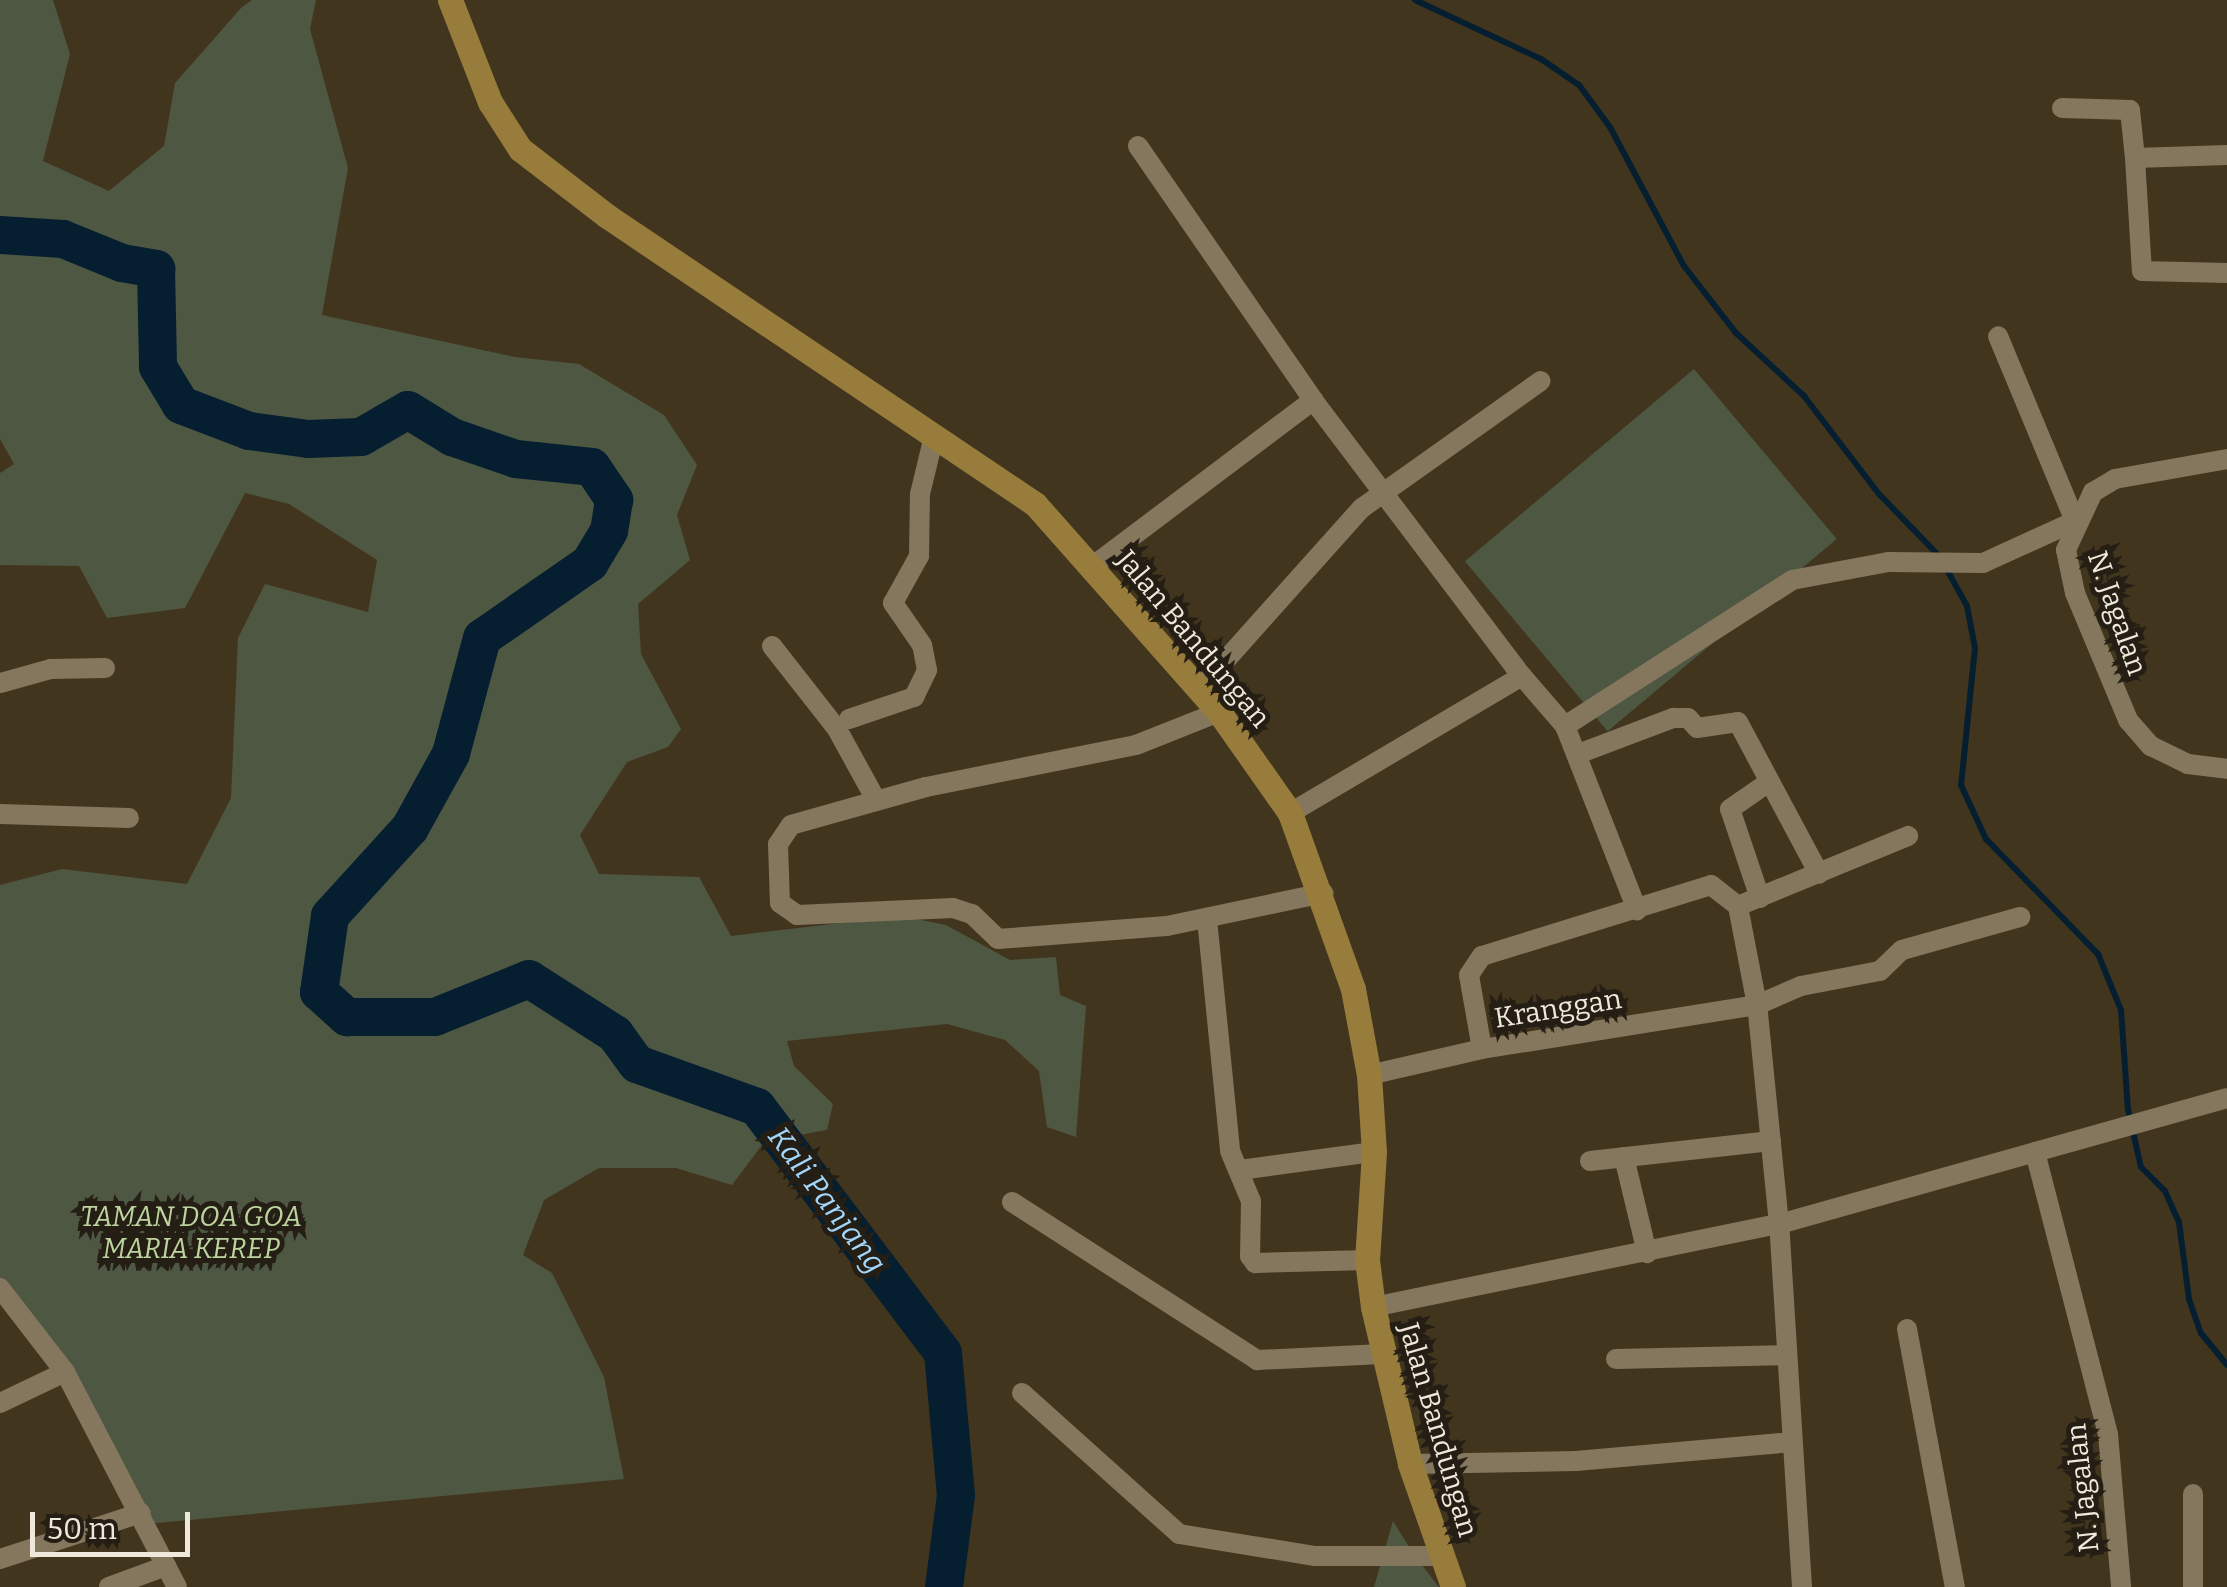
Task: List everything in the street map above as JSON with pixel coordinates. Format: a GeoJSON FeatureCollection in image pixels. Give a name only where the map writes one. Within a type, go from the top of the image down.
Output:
{"type":"FeatureCollection","features":[{"type":"Feature","properties":{"kind":"main road","name":"Jalan Bandungan"},"geometry":{"type":"LineString","coordinates":[[450,0],[490,102],[539,166],[1035,504],[1218,712],[1290,813],[1324,893],[1353,989],[1369,1075],[1374,1152],[1366,1260],[1373,1307],[1410,1464],[1453,1587]]}},
{"type":"Feature","properties":{"kind":"street"},"geometry":{"type":"LineString","coordinates":[[2062,108],[2130,110],[2142,271],[2227,273]]}},
{"type":"Feature","properties":{"kind":"street"},"geometry":{"type":"LineString","coordinates":[[1138,146],[1313,400],[1522,676],[1565,726],[1638,910]]}},
{"type":"Feature","properties":{"kind":"street"},"geometry":{"type":"LineString","coordinates":[[2135,158],[2227,155]]}},
{"type":"Feature","properties":{"kind":"street"},"geometry":{"type":"LineString","coordinates":[[1565,726],[1792,580],[1888,562],[1983,564],[2075,520],[1998,336]]}},
{"type":"Feature","properties":{"kind":"street"},"geometry":{"type":"LineString","coordinates":[[1199,690],[1306,564],[1381,492],[1542,381]]}},
{"type":"Feature","properties":{"kind":"street"},"geometry":{"type":"LineString","coordinates":[[1093,566],[1313,400]]}},
{"type":"Feature","properties":{"kind":"street"},"geometry":{"type":"LineString","coordinates":[[849,719],[914,697],[928,670],[922,645],[893,603],[919,556],[920,494],[934,436]]}},
{"type":"Feature","properties":{"kind":"street","name":"N. Jagalan"},"geometry":{"type":"LineString","coordinates":[[2227,460],[2116,479],[2093,492],[2075,520],[2066,550],[2075,593],[2128,720],[2151,746],[2188,764],[2227,769]]}},
{"type":"Feature","properties":{"kind":"street"},"geometry":{"type":"LineString","coordinates":[[772,646],[837,728],[876,800]]}},
{"type":"Feature","properties":{"kind":"street"},"geometry":{"type":"LineString","coordinates":[[0,683],[51,669],[105,668]]}},
{"type":"Feature","properties":{"kind":"street"},"geometry":{"type":"LineString","coordinates":[[1290,813],[1522,676]]}},
{"type":"Feature","properties":{"kind":"street"},"geometry":{"type":"LineString","coordinates":[[1218,712],[1136,744],[876,800],[782,831],[779,899],[786,911],[858,915],[909,906],[953,908],[972,914],[998,940],[1207,919],[1324,893]]}},
{"type":"Feature","properties":{"kind":"street"},"geometry":{"type":"LineString","coordinates":[[1578,754],[1673,718],[1688,718],[1697,728],[1738,722],[1766,784],[1820,874]]}},
{"type":"Feature","properties":{"kind":"street"},"geometry":{"type":"LineString","coordinates":[[1760,898],[1730,808],[1766,784]]}},
{"type":"Feature","properties":{"kind":"street"},"geometry":{"type":"LineString","coordinates":[[0,814],[130,818]]}},
{"type":"Feature","properties":{"kind":"street"},"geometry":{"type":"LineString","coordinates":[[1738,906],[1908,836]]}},
{"type":"Feature","properties":{"kind":"street"},"geometry":{"type":"LineString","coordinates":[[1482,1050],[1468,975],[1473,961],[1710,885],[1726,890],[1738,906],[1757,1005],[1780,1224],[1802,1587]]}},
{"type":"Feature","properties":{"kind":"street","name":"Kranggan"},"geometry":{"type":"LineString","coordinates":[[1369,1075],[1482,1050],[1757,1005],[1801,986],[1880,971],[1902,950],[2020,917]]}},
{"type":"Feature","properties":{"kind":"street"},"geometry":{"type":"LineString","coordinates":[[1207,919],[1230,1151],[1251,1201],[1255,1263],[1366,1260]]}},
{"type":"Feature","properties":{"kind":"street"},"geometry":{"type":"LineString","coordinates":[[1373,1307],[1780,1224],[2227,1098]]}},
{"type":"Feature","properties":{"kind":"street"},"geometry":{"type":"LineString","coordinates":[[1590,1161],[1771,1142]]}},
{"type":"Feature","properties":{"kind":"street"},"geometry":{"type":"LineString","coordinates":[[1240,1170],[1374,1152]]}},
{"type":"Feature","properties":{"kind":"street","name":"N. Jagalan"},"geometry":{"type":"LineString","coordinates":[[2034,1152],[2108,1434],[2121,1587]]}},
{"type":"Feature","properties":{"kind":"street"},"geometry":{"type":"LineString","coordinates":[[1624,1157],[1647,1252]]}},
{"type":"Feature","properties":{"kind":"street"},"geometry":{"type":"LineString","coordinates":[[1012,1202],[1257,1360],[1382,1354]]}},
{"type":"Feature","properties":{"kind":"street"},"geometry":{"type":"LineString","coordinates":[[0,1288],[65,1372],[177,1587]]}},
{"type":"Feature","properties":{"kind":"street"},"geometry":{"type":"LineString","coordinates":[[1907,1328],[1955,1587]]}},
{"type":"Feature","properties":{"kind":"street"},"geometry":{"type":"LineString","coordinates":[[1616,1359],[1787,1355]]}},
{"type":"Feature","properties":{"kind":"street"},"geometry":{"type":"LineString","coordinates":[[0,1403],[65,1372]]}},
{"type":"Feature","properties":{"kind":"street"},"geometry":{"type":"LineString","coordinates":[[1022,1393],[1179,1534],[1315,1556],[1442,1556]]}},
{"type":"Feature","properties":{"kind":"street"},"geometry":{"type":"LineString","coordinates":[[1410,1464],[1576,1460],[1792,1442]]}},
{"type":"Feature","properties":{"kind":"street"},"geometry":{"type":"LineString","coordinates":[[2193,1494],[2193,1587]]}},
{"type":"Feature","properties":{"kind":"street"},"geometry":{"type":"LineString","coordinates":[[0,1559],[141,1513]]}},
{"type":"Feature","properties":{"kind":"street"},"geometry":{"type":"LineString","coordinates":[[109,1587],[166,1566]]}},
{"type":"Feature","properties":{"kind":"green space","name":"TAMAN DOA GOA MARIA KEREP"},"geometry":{"type":"Polygon","coordinates":[[[0,0],[53,0],[70,54],[43,161],[109,191],[164,146],[175,83],[242,7],[252,0],[316,0],[310,29],[348,168],[322,315],[515,357],[579,364],[664,415],[697,465],[677,515],[690,560],[638,604],[641,654],[681,729],[668,747],[627,762],[580,835],[599,874],[699,877],[731,936],[901,916],[946,925],[1010,960],[1056,957],[1060,995],[1086,1006],[1076,1137],[1047,1127],[1039,1071],[1005,1040],[947,1024],[787,1041],[794,1066],[833,1104],[827,1130],[765,1141],[732,1185],[676,1168],[599,1168],[544,1200],[523,1255],[552,1273],[604,1377],[624,1479],[146,1524],[64,1382],[0,1297],[0,885],[62,869],[187,884],[231,798],[238,638],[265,584],[368,612],[377,560],[289,504],[245,493],[185,608],[107,618],[79,566],[0,565],[0,473],[14,464],[0,439],[0,0]]]}},
{"type":"Feature","properties":{"kind":"green space"},"geometry":{"type":"Polygon","coordinates":[[[1694,369],[1837,539],[1608,731],[1465,561],[1694,369]]]}},
{"type":"Feature","properties":{"kind":"green space"},"geometry":{"type":"Polygon","coordinates":[[[1393,1521],[1414,1555],[1439,1587],[1374,1587],[1393,1521]]]}},
{"type":"Feature","properties":{"kind":"waterway"},"geometry":{"type":"LineString","coordinates":[[1415,0],[1541,59],[1579,85],[1610,127],[1684,266],[1736,333],[1804,396],[1879,494],[1940,557]]}},
{"type":"Feature","properties":{"kind":"waterway","name":"Kali Panjang"},"geometry":{"type":"LineString","coordinates":[[0,235],[63,239],[122,263],[156,269],[158,367],[181,405],[249,431],[308,439],[361,437],[408,410],[452,437],[516,459],[592,467],[614,500],[609,531],[590,563],[482,638],[451,754],[410,828],[330,916],[319,992],[347,1017],[435,1017],[529,979],[615,1034],[637,1064],[757,1107],[943,1353],[956,1495],[944,1587]]}},
{"type":"Feature","properties":{"kind":"waterway"},"geometry":{"type":"LineString","coordinates":[[1946,568],[1967,606],[1975,648],[1961,785],[1986,839],[2098,954],[2121,1010],[2128,1110],[2141,1167],[2165,1191],[2179,1222],[2189,1299],[2201,1333],[2227,1365]]}}]}
